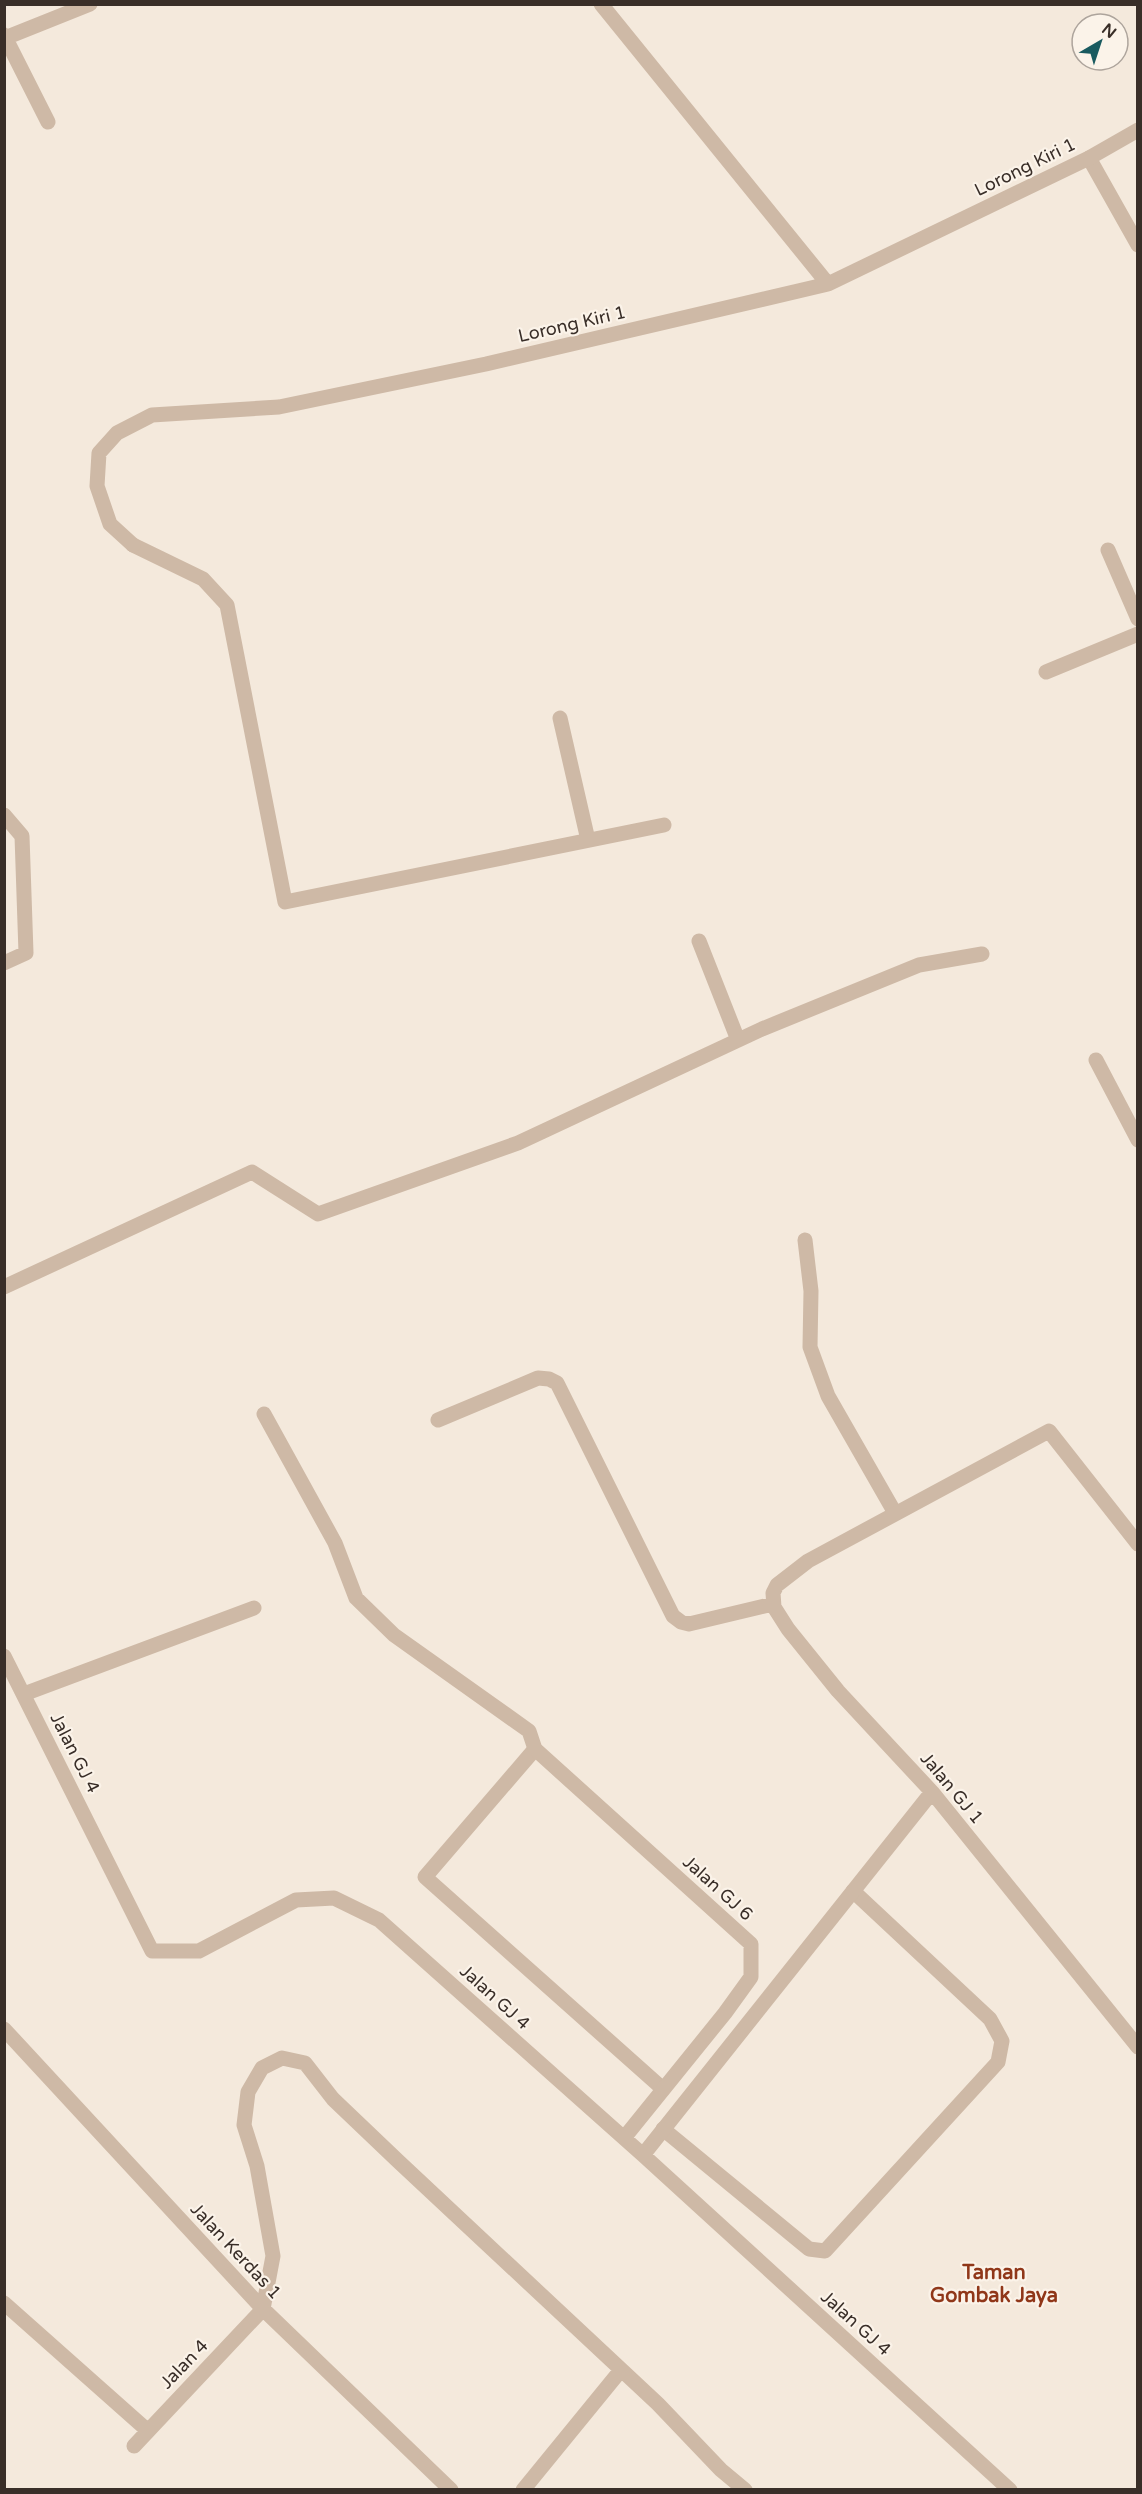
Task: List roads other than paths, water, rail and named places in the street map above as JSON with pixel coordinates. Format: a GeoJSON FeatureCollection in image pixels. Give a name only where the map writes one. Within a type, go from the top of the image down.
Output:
{"type":"FeatureCollection","features":[{"type":"Feature","properties":{"kind":"street"},"geometry":{"type":"LineString","coordinates":[[48,122],[5,37],[90,4]]}},
{"type":"Feature","properties":{"kind":"street"},"geometry":{"type":"LineString","coordinates":[[601,4],[828,284]]}},
{"type":"Feature","properties":{"kind":"street","name":"Lorong Kiri 1"},"geometry":{"type":"LineString","coordinates":[[588,840],[285,902],[227,605],[203,579],[133,545],[110,524],[97,486],[99,453],[117,433],[152,415],[279,407],[486,364],[828,284],[1089,158],[1137,130]]}},
{"type":"Feature","properties":{"kind":"street"},"geometry":{"type":"LineString","coordinates":[[1089,158],[1137,245]]}},
{"type":"Feature","properties":{"kind":"street"},"geometry":{"type":"LineString","coordinates":[[1108,550],[1137,619]]}},
{"type":"Feature","properties":{"kind":"street"},"geometry":{"type":"LineString","coordinates":[[1046,672],[1137,634]]}},
{"type":"Feature","properties":{"kind":"street"},"geometry":{"type":"LineString","coordinates":[[560,718],[588,840],[664,825]]}},
{"type":"Feature","properties":{"kind":"street"},"geometry":{"type":"LineString","coordinates":[[4,815],[22,836],[26,953],[4,963]]}},
{"type":"Feature","properties":{"kind":"street"},"geometry":{"type":"LineString","coordinates":[[699,941],[738,1040]]}},
{"type":"Feature","properties":{"kind":"street"},"geometry":{"type":"LineString","coordinates":[[4,1287],[252,1172],[318,1214],[518,1143],[738,1040],[919,965],[982,954]]}},
{"type":"Feature","properties":{"kind":"street"},"geometry":{"type":"LineString","coordinates":[[1096,1060],[1137,1140]]}},
{"type":"Feature","properties":{"kind":"street"},"geometry":{"type":"LineString","coordinates":[[804,1240],[811,1291],[810,1347],[828,1396],[895,1513]]}},
{"type":"Feature","properties":{"kind":"street"},"geometry":{"type":"LineString","coordinates":[[438,1420],[538,1378],[549,1379],[557,1383],[673,1616],[689,1624],[774,1604],[773,1593],[777,1585],[808,1561],[1049,1431],[1137,1544]]}},
{"type":"Feature","properties":{"kind":"street","name":"Jalan GJ 6"},"geometry":{"type":"LineString","coordinates":[[264,1414],[335,1543],[356,1598],[394,1635],[529,1731],[535,1749],[752,1944],[751,1977],[624,2138]]}},
{"type":"Feature","properties":{"kind":"street","name":"Jalan GJ 1"},"geometry":{"type":"LineString","coordinates":[[774,1604],[788,1629],[838,1691],[932,1792],[1137,2047]]}},
{"type":"Feature","properties":{"kind":"street"},"geometry":{"type":"LineString","coordinates":[[24,1694],[254,1608]]}},
{"type":"Feature","properties":{"kind":"street","name":"Jalan GJ 4"},"geometry":{"type":"LineString","coordinates":[[4,1656],[152,1951],[199,1951],[296,1900],[334,1898],[379,1920],[643,2155],[1010,2490]]}},
{"type":"Feature","properties":{"kind":"street"},"geometry":{"type":"LineString","coordinates":[[535,1749],[425,1877],[663,2089]]}},
{"type":"Feature","properties":{"kind":"street"},"geometry":{"type":"LineString","coordinates":[[643,2155],[932,1792]]}},
{"type":"Feature","properties":{"kind":"street"},"geometry":{"type":"LineString","coordinates":[[663,2129],[809,2249],[825,2251],[998,2062],[1002,2041],[990,2019],[853,1892]]}},
{"type":"Feature","properties":{"kind":"street","name":"Jalan Kerdas 1"},"geometry":{"type":"LineString","coordinates":[[4,2029],[263,2309],[451,2490]]}},
{"type":"Feature","properties":{"kind":"street"},"geometry":{"type":"LineString","coordinates":[[263,2309],[273,2256],[257,2166],[244,2125],[248,2092],[262,2068],[282,2058],[305,2063],[333,2099],[621,2370],[721,2470],[745,2490]]}},
{"type":"Feature","properties":{"kind":"street"},"geometry":{"type":"LineString","coordinates":[[4,2303],[147,2430]]}},
{"type":"Feature","properties":{"kind":"street","name":"Jalan 4"},"geometry":{"type":"LineString","coordinates":[[134,2446],[263,2309]]}},
{"type":"Feature","properties":{"kind":"street"},"geometry":{"type":"LineString","coordinates":[[523,2490],[621,2370]]}},
{"type":"Feature","properties":{"kind":"district","name":"Taman Gombak Jaya"},"geometry":{"type":"Point","coordinates":[994,2284]}}]}
